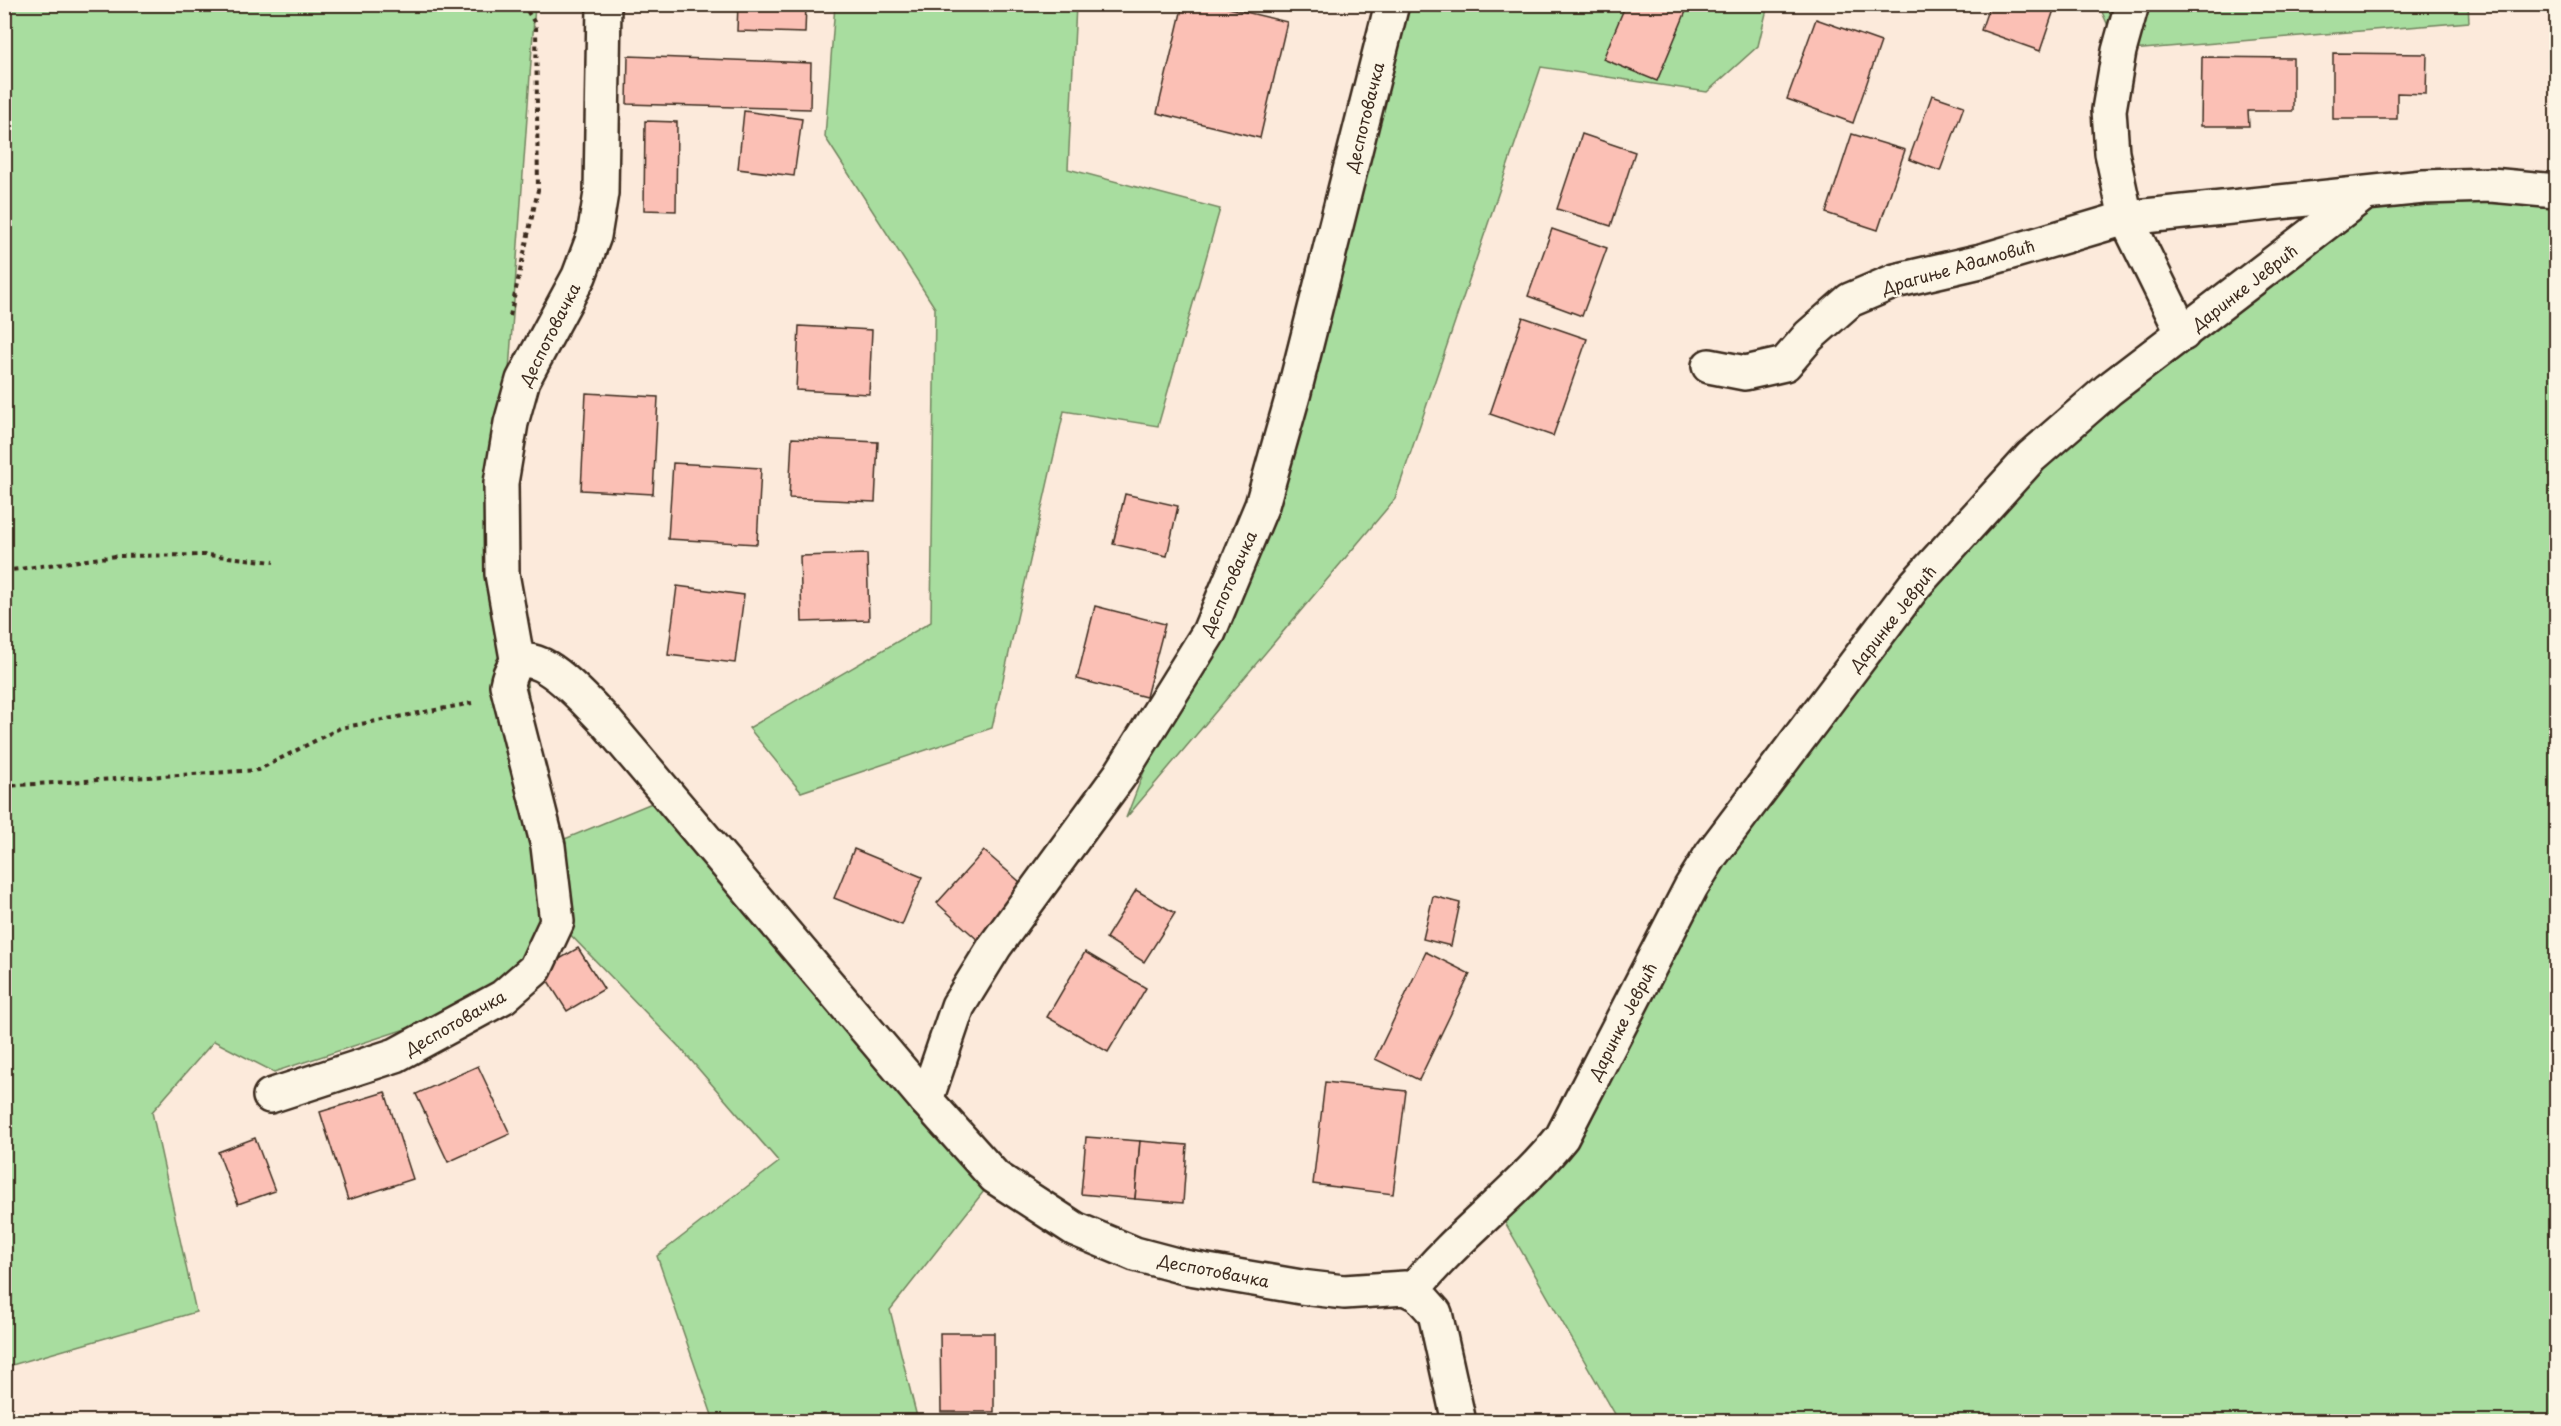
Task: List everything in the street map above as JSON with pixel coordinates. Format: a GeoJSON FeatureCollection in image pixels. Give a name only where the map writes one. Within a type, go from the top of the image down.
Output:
{"type":"FeatureCollection","features":[{"type":"Feature","properties":{"kind":"street","name":"Деспотовачка"},"geometry":{"type":"LineString","coordinates":[[518,664],[502,574],[501,483],[511,423],[523,380],[579,276],[594,236],[601,193],[604,4]]}},
{"type":"Feature","properties":{"kind":"street","name":"Деспотовачка"},"geometry":{"type":"LineString","coordinates":[[926,1100],[958,1006],[995,946],[1120,775],[1209,632],[1218,611],[1262,505],[1297,381],[1392,4]]}},
{"type":"Feature","properties":{"kind":"street"},"geometry":{"type":"LineString","coordinates":[[2132,4],[2119,51],[2109,110],[2112,153],[2126,218],[2183,334]]}},
{"type":"Feature","properties":{"kind":"street"},"geometry":{"type":"LineString","coordinates":[[2364,194],[2423,187],[2491,185],[2556,191]]}},
{"type":"Feature","properties":{"kind":"street","name":"Драгиње Адамовић"},"geometry":{"type":"LineString","coordinates":[[1709,366],[1745,373],[1785,364],[1809,336],[1850,300],[1895,281],[1981,261],[2126,218],[2364,194]]}},
{"type":"Feature","properties":{"kind":"street","name":"Даринке Јеврић"},"geometry":{"type":"LineString","coordinates":[[1413,1290],[1467,1231],[1543,1161],[1562,1137],[1691,887],[1711,855],[1914,586],[2031,457],[2108,390],[2364,194]]}},
{"type":"Feature","properties":{"kind":"street","name":"Деспотовачка"},"geometry":{"type":"LineString","coordinates":[[270,1096],[396,1055],[503,997],[535,969],[557,922],[548,846],[508,695],[508,675],[518,664],[531,661],[550,669],[573,688],[607,723],[926,1100],[995,1177],[1075,1229],[1135,1254],[1184,1267],[1301,1287],[1344,1292],[1398,1288],[1413,1290]]}},
{"type":"Feature","properties":{"kind":"street"},"geometry":{"type":"LineString","coordinates":[[1413,1290],[1435,1313],[1459,1422]]}},
{"type":"Feature","properties":{"kind":"path"},"geometry":{"type":"LineString","coordinates":[[509,323],[538,190],[536,25],[523,4]]}},
{"type":"Feature","properties":{"kind":"path"},"geometry":{"type":"LineString","coordinates":[[4,571],[116,556],[208,555],[273,562]]}},
{"type":"Feature","properties":{"kind":"path"},"geometry":{"type":"LineString","coordinates":[[4,786],[258,770],[340,728],[508,695]]}},
{"type":"Feature","properties":{"kind":"green space"},"geometry":{"type":"Polygon","coordinates":[[[2468,4],[2469,22],[2119,51],[2099,5],[2468,4]]]}},
{"type":"Feature","properties":{"kind":"green space"},"geometry":{"type":"Polygon","coordinates":[[[5,5],[535,5],[501,483],[548,846],[669,796],[995,1177],[890,1310],[918,1421],[714,1421],[657,1256],[779,1162],[683,1051],[558,922],[503,997],[274,1072],[214,1041],[152,1112],[196,1312],[5,1367],[5,5]]]}},
{"type":"Feature","properties":{"kind":"green space"},"geometry":{"type":"Polygon","coordinates":[[[835,5],[1076,5],[1068,169],[1220,209],[1158,426],[1064,411],[992,728],[801,792],[749,728],[931,622],[935,308],[825,137],[835,5]]]}},
{"type":"Feature","properties":{"kind":"green space"},"geometry":{"type":"Polygon","coordinates":[[[1408,5],[1768,5],[1758,46],[1707,92],[1541,67],[1395,499],[1126,818],[1267,455],[1408,5]]]}},
{"type":"Feature","properties":{"kind":"green space"},"geometry":{"type":"Polygon","coordinates":[[[2556,191],[2556,1421],[1619,1421],[1495,1205],[1543,1161],[1691,887],[2031,457],[2364,194],[2556,191]]]}},
{"type":"Feature","properties":{"kind":"building"},"geometry":{"type":"Polygon","coordinates":[[[738,4],[806,4],[805,33],[737,31],[738,4]]]}},
{"type":"Feature","properties":{"kind":"building"},"geometry":{"type":"Polygon","coordinates":[[[1183,4],[1212,4],[1287,22],[1260,138],[1157,113],[1183,4]]]}},
{"type":"Feature","properties":{"kind":"building"},"geometry":{"type":"Polygon","coordinates":[[[1626,4],[1689,4],[1657,81],[1603,59],[1626,4]]]}},
{"type":"Feature","properties":{"kind":"building"},"geometry":{"type":"Polygon","coordinates":[[[1990,4],[2056,4],[2040,51],[1981,30],[1990,4]]]}},
{"type":"Feature","properties":{"kind":"building"},"geometry":{"type":"Polygon","coordinates":[[[1816,19],[1881,42],[1853,123],[1787,99],[1816,19]]]}},
{"type":"Feature","properties":{"kind":"building"},"geometry":{"type":"Polygon","coordinates":[[[2333,53],[2427,54],[2426,94],[2397,93],[2397,119],[2333,119],[2333,53]]]}},
{"type":"Feature","properties":{"kind":"building"},"geometry":{"type":"Polygon","coordinates":[[[628,56],[811,63],[810,109],[627,104],[628,56]]]}},
{"type":"Feature","properties":{"kind":"building"},"geometry":{"type":"Polygon","coordinates":[[[2202,57],[2293,58],[2293,111],[2248,111],[2249,126],[2201,126],[2202,57]]]}},
{"type":"Feature","properties":{"kind":"building"},"geometry":{"type":"Polygon","coordinates":[[[1932,95],[1964,106],[1940,171],[1909,159],[1932,95]]]}},
{"type":"Feature","properties":{"kind":"building"},"geometry":{"type":"Polygon","coordinates":[[[744,111],[802,119],[794,176],[738,169],[744,111]]]}},
{"type":"Feature","properties":{"kind":"building"},"geometry":{"type":"Polygon","coordinates":[[[645,121],[677,122],[676,211],[644,210],[645,121]]]}},
{"type":"Feature","properties":{"kind":"building"},"geometry":{"type":"Polygon","coordinates":[[[1582,134],[1635,152],[1611,226],[1557,209],[1582,134]]]}},
{"type":"Feature","properties":{"kind":"building"},"geometry":{"type":"Polygon","coordinates":[[[1852,134],[1905,150],[1878,230],[1826,213],[1852,134]]]}},
{"type":"Feature","properties":{"kind":"building"},"geometry":{"type":"Polygon","coordinates":[[[1552,229],[1607,248],[1582,316],[1528,296],[1552,229]]]}},
{"type":"Feature","properties":{"kind":"building"},"geometry":{"type":"Polygon","coordinates":[[[1523,317],[1587,339],[1553,436],[1490,414],[1523,317]]]}},
{"type":"Feature","properties":{"kind":"building"},"geometry":{"type":"Polygon","coordinates":[[[799,326],[872,330],[869,394],[796,390],[799,326]]]}},
{"type":"Feature","properties":{"kind":"building"},"geometry":{"type":"Polygon","coordinates":[[[586,393],[658,397],[653,494],[581,490],[586,393]]]}},
{"type":"Feature","properties":{"kind":"building"},"geometry":{"type":"Polygon","coordinates":[[[792,438],[878,442],[875,502],[789,498],[792,438]]]}},
{"type":"Feature","properties":{"kind":"building"},"geometry":{"type":"Polygon","coordinates":[[[673,463],[761,468],[757,544],[668,539],[673,463]]]}},
{"type":"Feature","properties":{"kind":"building"},"geometry":{"type":"Polygon","coordinates":[[[1125,494],[1178,506],[1167,556],[1113,544],[1125,494]]]}},
{"type":"Feature","properties":{"kind":"building"},"geometry":{"type":"Polygon","coordinates":[[[867,554],[869,620],[802,622],[800,556],[867,554]]]}},
{"type":"Feature","properties":{"kind":"building"},"geometry":{"type":"Polygon","coordinates":[[[677,586],[744,595],[735,663],[668,655],[677,586]]]}},
{"type":"Feature","properties":{"kind":"building"},"geometry":{"type":"Polygon","coordinates":[[[1095,606],[1165,624],[1146,697],[1077,679],[1095,606]]]}},
{"type":"Feature","properties":{"kind":"building"},"geometry":{"type":"Polygon","coordinates":[[[854,849],[922,877],[902,925],[834,898],[854,849]]]}},
{"type":"Feature","properties":{"kind":"building"},"geometry":{"type":"Polygon","coordinates":[[[984,851],[1027,888],[980,942],[937,903],[984,851]]]}},
{"type":"Feature","properties":{"kind":"building"},"geometry":{"type":"Polygon","coordinates":[[[1136,890],[1175,913],[1144,962],[1106,938],[1136,890]]]}},
{"type":"Feature","properties":{"kind":"building"},"geometry":{"type":"Polygon","coordinates":[[[1433,896],[1460,903],[1451,946],[1423,939],[1433,896]]]}},
{"type":"Feature","properties":{"kind":"building"},"geometry":{"type":"Polygon","coordinates":[[[578,948],[604,989],[567,1011],[541,970],[578,948]]]}},
{"type":"Feature","properties":{"kind":"building"},"geometry":{"type":"Polygon","coordinates":[[[1085,952],[1146,988],[1108,1052],[1047,1017],[1085,952]]]}},
{"type":"Feature","properties":{"kind":"building"},"geometry":{"type":"Polygon","coordinates":[[[1426,952],[1470,974],[1419,1080],[1375,1059],[1426,952]]]}},
{"type":"Feature","properties":{"kind":"building"},"geometry":{"type":"Polygon","coordinates":[[[478,1066],[510,1134],[448,1162],[416,1094],[478,1066]]]}},
{"type":"Feature","properties":{"kind":"building"},"geometry":{"type":"Polygon","coordinates":[[[1325,1082],[1406,1091],[1393,1194],[1313,1184],[1325,1082]]]}},
{"type":"Feature","properties":{"kind":"building"},"geometry":{"type":"Polygon","coordinates":[[[385,1092],[413,1179],[348,1200],[320,1112],[385,1092]]]}},
{"type":"Feature","properties":{"kind":"building"},"geometry":{"type":"Polygon","coordinates":[[[1086,1137],[1140,1141],[1135,1199],[1081,1194],[1086,1137]]]}},
{"type":"Feature","properties":{"kind":"building"},"geometry":{"type":"Polygon","coordinates":[[[255,1138],[275,1191],[238,1204],[218,1152],[255,1138]]]}},
{"type":"Feature","properties":{"kind":"building"},"geometry":{"type":"Polygon","coordinates":[[[1140,1141],[1187,1145],[1183,1203],[1135,1199],[1140,1141]]]}},
{"type":"Feature","properties":{"kind":"building"},"geometry":{"type":"Polygon","coordinates":[[[940,1333],[994,1333],[994,1412],[941,1412],[940,1333]]]}}]}
